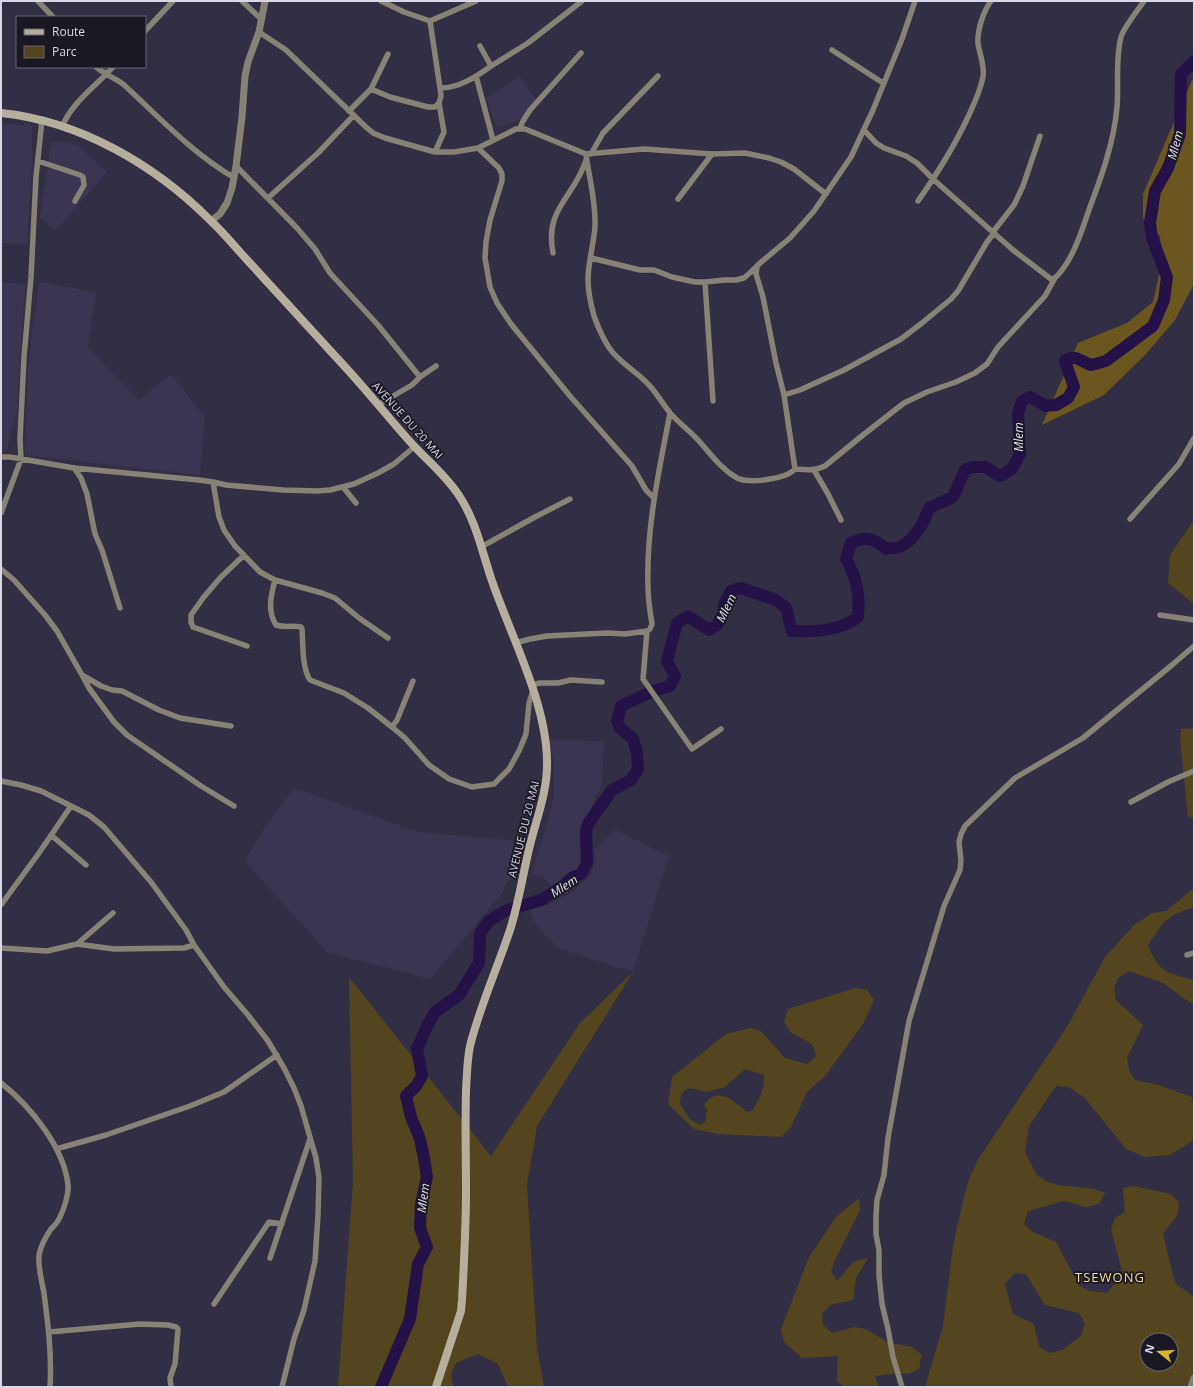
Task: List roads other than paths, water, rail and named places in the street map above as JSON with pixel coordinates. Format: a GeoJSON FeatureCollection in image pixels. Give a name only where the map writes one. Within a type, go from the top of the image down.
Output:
{"type":"FeatureCollection","features":[{"type":"Feature","properties":{"kind":"main road","name":"AVENUE DU 20 MAI"},"geometry":{"type":"LineString","coordinates":[[1,114],[24,116],[42,120],[62,126],[108,146],[138,162],[164,180],[211,221],[284,300],[414,447],[439,471],[457,493],[472,521],[492,582],[532,688],[544,733],[547,756],[547,780],[514,915],[474,1033],[467,1064],[465,1120],[466,1196],[461,1311],[436,1387]]}},
{"type":"Feature","properties":{"kind":"street"},"geometry":{"type":"LineString","coordinates":[[38,1],[52,16]]}},
{"type":"Feature","properties":{"kind":"street"},"geometry":{"type":"LineString","coordinates":[[146,30],[173,1]]}},
{"type":"Feature","properties":{"kind":"street"},"geometry":{"type":"LineString","coordinates":[[242,1],[262,20]]}},
{"type":"Feature","properties":{"kind":"street"},"geometry":{"type":"LineString","coordinates":[[211,221],[220,214],[227,203],[232,188],[242,118],[245,76],[248,62],[260,32],[265,1]]}},
{"type":"Feature","properties":{"kind":"street"},"geometry":{"type":"LineString","coordinates":[[381,1],[404,12],[430,21],[476,1]]}},
{"type":"Feature","properties":{"kind":"street"},"geometry":{"type":"LineString","coordinates":[[389,5],[394,1]]}},
{"type":"Feature","properties":{"kind":"street"},"geometry":{"type":"LineString","coordinates":[[440,88],[455,86],[476,76],[528,44],[582,1]]}},
{"type":"Feature","properties":{"kind":"street"},"geometry":{"type":"LineString","coordinates":[[918,201],[948,156],[961,133],[979,94],[984,75],[978,44],[979,30],[991,1]]}},
{"type":"Feature","properties":{"kind":"street"},"geometry":{"type":"LineString","coordinates":[[588,155],[595,214],[595,226],[588,281],[589,294],[594,317],[609,348],[616,357],[647,384],[660,398],[670,413],[697,439],[706,451],[725,469],[738,478],[747,481],[769,479],[792,472],[795,469],[814,470],[825,466],[863,434],[904,403],[927,392],[976,373],[986,364],[998,347],[1045,296],[1055,278],[1067,262],[1080,236],[1102,175],[1115,126],[1119,47],[1122,36],[1144,1]]}},
{"type":"Feature","properties":{"kind":"street"},"geometry":{"type":"LineString","coordinates":[[591,258],[640,270],[654,270],[683,280],[705,282],[744,278],[790,238],[814,211],[851,157],[864,130],[902,39],[912,2]]}},
{"type":"Feature","properties":{"kind":"street"},"geometry":{"type":"LineString","coordinates":[[430,21],[440,88],[441,96],[439,103],[444,132],[435,152]]}},
{"type":"Feature","properties":{"kind":"street"},"geometry":{"type":"LineString","coordinates":[[260,32],[286,50],[366,128],[379,135],[435,152],[454,152],[478,148],[520,128],[588,155],[621,150],[644,149],[712,154],[745,153],[769,158],[781,162],[805,177],[826,194]]}},
{"type":"Feature","properties":{"kind":"street"},"geometry":{"type":"LineString","coordinates":[[480,46],[491,66]]}},
{"type":"Feature","properties":{"kind":"street"},"geometry":{"type":"LineString","coordinates":[[832,50],[883,83]]}},
{"type":"Feature","properties":{"kind":"street"},"geometry":{"type":"LineString","coordinates":[[349,111],[370,89],[388,54]]}},
{"type":"Feature","properties":{"kind":"street"},"geometry":{"type":"LineString","coordinates":[[520,128],[530,110],[581,54]]}},
{"type":"Feature","properties":{"kind":"street"},"geometry":{"type":"LineString","coordinates":[[97,68],[106,75],[123,84],[191,146],[220,169],[233,177]]}},
{"type":"Feature","properties":{"kind":"street"},"geometry":{"type":"LineString","coordinates":[[62,126],[86,93],[112,68]]}},
{"type":"Feature","properties":{"kind":"street"},"geometry":{"type":"LineString","coordinates":[[476,76],[493,140]]}},
{"type":"Feature","properties":{"kind":"street"},"geometry":{"type":"LineString","coordinates":[[553,253],[551,231],[556,215],[580,176],[588,155],[603,133],[658,76]]}},
{"type":"Feature","properties":{"kind":"street"},"geometry":{"type":"LineString","coordinates":[[370,89],[390,98],[428,107],[435,107],[439,103]]}},
{"type":"Feature","properties":{"kind":"street"},"geometry":{"type":"LineString","coordinates":[[268,198],[318,153],[354,116]]}},
{"type":"Feature","properties":{"kind":"street"},"geometry":{"type":"LineString","coordinates":[[1,513],[21,459],[20,439],[24,357],[42,120]]}},
{"type":"Feature","properties":{"kind":"street"},"geometry":{"type":"LineString","coordinates":[[864,130],[876,143],[884,148],[906,156],[917,163],[993,232],[1051,279],[1055,278]]}},
{"type":"Feature","properties":{"kind":"street"},"geometry":{"type":"LineString","coordinates":[[784,395],[844,370],[901,339],[922,324],[951,299],[958,291],[993,232],[1014,204],[1032,163],[1040,136]]}},
{"type":"Feature","properties":{"kind":"street"},"geometry":{"type":"LineString","coordinates":[[478,148],[499,168],[502,174],[502,182],[490,220],[486,253],[486,265],[490,287],[497,303],[511,324],[570,396],[632,466],[646,490],[654,498]]}},
{"type":"Feature","properties":{"kind":"street"},"geometry":{"type":"LineString","coordinates":[[678,199],[712,154]]}},
{"type":"Feature","properties":{"kind":"street"},"geometry":{"type":"LineString","coordinates":[[38,161],[83,177],[84,186],[75,201]]}},
{"type":"Feature","properties":{"kind":"street"},"geometry":{"type":"LineString","coordinates":[[236,166],[315,249],[330,273],[378,325],[420,377]]}},
{"type":"Feature","properties":{"kind":"street"},"geometry":{"type":"LineString","coordinates":[[757,267],[756,274],[763,297],[784,395],[795,469]]}},
{"type":"Feature","properties":{"kind":"street"},"geometry":{"type":"LineString","coordinates":[[705,282],[713,401]]}},
{"type":"Feature","properties":{"kind":"street"},"geometry":{"type":"LineString","coordinates":[[378,405],[405,390],[436,366]]}},
{"type":"Feature","properties":{"kind":"street"},"geometry":{"type":"LineString","coordinates":[[670,413],[650,523],[648,589],[652,624],[650,629],[647,631],[643,679],[692,749],[720,729]]}},
{"type":"Feature","properties":{"kind":"street"},"geometry":{"type":"LineString","coordinates":[[1130,520],[1179,464],[1194,438]]}},
{"type":"Feature","properties":{"kind":"street"},"geometry":{"type":"LineString","coordinates":[[1,457],[10,456],[74,468],[213,482],[226,486],[317,491],[343,487],[362,481],[388,467],[414,447]]}},
{"type":"Feature","properties":{"kind":"street"},"geometry":{"type":"LineString","coordinates":[[74,468],[81,478],[87,494],[95,534],[102,550],[120,608]]}},
{"type":"Feature","properties":{"kind":"street"},"geometry":{"type":"LineString","coordinates":[[814,470],[841,520]]}},
{"type":"Feature","properties":{"kind":"street"},"geometry":{"type":"LineString","coordinates":[[213,482],[219,517],[224,530],[260,572],[275,580],[335,598],[388,638]]}},
{"type":"Feature","properties":{"kind":"street"},"geometry":{"type":"LineString","coordinates":[[343,487],[356,503]]}},
{"type":"Feature","properties":{"kind":"street"},"geometry":{"type":"LineString","coordinates":[[481,547],[570,499]]}},
{"type":"Feature","properties":{"kind":"street"},"geometry":{"type":"LineString","coordinates":[[244,555],[220,578],[203,598],[192,615],[191,622],[193,627],[247,646]]}},
{"type":"Feature","properties":{"kind":"street"},"geometry":{"type":"LineString","coordinates":[[1,569],[14,580],[57,631],[89,688],[114,722],[127,735],[201,786],[234,806]]}},
{"type":"Feature","properties":{"kind":"street"},"geometry":{"type":"LineString","coordinates":[[275,580],[270,608],[272,619],[276,625],[283,627],[301,627],[304,663],[307,676],[310,680],[344,693],[368,708],[405,738],[428,765],[449,779],[472,787],[494,784],[509,769],[526,734],[532,688],[540,683],[558,683],[571,680],[602,682]]}},
{"type":"Feature","properties":{"kind":"street"},"geometry":{"type":"LineString","coordinates":[[1160,615],[1194,620]]}},
{"type":"Feature","properties":{"kind":"street"},"geometry":{"type":"LineString","coordinates":[[515,643],[547,636],[607,633],[625,634],[647,631]]}},
{"type":"Feature","properties":{"kind":"street"},"geometry":{"type":"LineString","coordinates":[[902,1387],[893,1357],[882,1304],[879,1275],[879,1250],[876,1234],[877,1200],[884,1174],[888,1138],[909,1021],[939,919],[960,870],[961,861],[959,842],[961,834],[965,826],[1015,778],[1083,738],[1194,646]]}},
{"type":"Feature","properties":{"kind":"street"},"geometry":{"type":"LineString","coordinates":[[82,675],[101,686],[122,691],[159,710],[180,718],[196,722],[231,726]]}},
{"type":"Feature","properties":{"kind":"street"},"geometry":{"type":"LineString","coordinates":[[392,727],[397,720],[412,681]]}},
{"type":"Feature","properties":{"kind":"street"},"geometry":{"type":"LineString","coordinates":[[1131,802],[1168,782],[1194,771]]}},
{"type":"Feature","properties":{"kind":"street"},"geometry":{"type":"LineString","coordinates":[[1,781],[41,791],[90,815],[111,834],[151,882],[186,930],[194,945],[224,987],[248,1015],[277,1055],[294,1088],[301,1106],[316,1158],[319,1178],[315,1261],[304,1310],[294,1339],[282,1387]]}},
{"type":"Feature","properties":{"kind":"street"},"geometry":{"type":"LineString","coordinates":[[1,905],[71,806]]}},
{"type":"Feature","properties":{"kind":"street"},"geometry":{"type":"LineString","coordinates":[[51,835],[86,865]]}},
{"type":"Feature","properties":{"kind":"street"},"geometry":{"type":"LineString","coordinates":[[78,944],[114,913]]}},
{"type":"Feature","properties":{"kind":"street"},"geometry":{"type":"LineString","coordinates":[[1,948],[47,951],[78,944],[114,949],[184,948],[194,945]]}},
{"type":"Feature","properties":{"kind":"street"},"geometry":{"type":"LineString","coordinates":[[1187,955],[1194,953]]}},
{"type":"Feature","properties":{"kind":"street"},"geometry":{"type":"LineString","coordinates":[[56,1149],[106,1135],[190,1106],[224,1092],[277,1055]]}},
{"type":"Feature","properties":{"kind":"street"},"geometry":{"type":"LineString","coordinates":[[1,1083],[25,1105],[45,1131],[56,1149],[65,1172],[68,1187],[60,1218],[49,1231],[39,1257],[49,1332],[50,1387]]}},
{"type":"Feature","properties":{"kind":"street"},"geometry":{"type":"LineString","coordinates":[[270,1258],[310,1139]]}},
{"type":"Feature","properties":{"kind":"street"},"geometry":{"type":"LineString","coordinates":[[214,1304],[269,1222],[282,1224]]}},
{"type":"Feature","properties":{"kind":"street"},"geometry":{"type":"LineString","coordinates":[[49,1332],[140,1324],[176,1326],[178,1330],[175,1364],[170,1378],[172,1387]]}},
{"type":"Feature","properties":{"kind":"street"},"geometry":{"type":"LineString","coordinates":[[1191,1387],[1194,1378]]}},
{"type":"Feature","properties":{"kind":"waterway","name":"Mlem"},"geometry":{"type":"LineString","coordinates":[[381,1387],[410,1319],[418,1264],[427,1247],[420,1228],[421,1204],[427,1177],[420,1139],[411,1117],[406,1096],[416,1086],[422,1076],[417,1049],[427,1026],[435,1012],[459,995],[479,963],[480,933],[489,921],[505,911],[541,900],[563,886],[573,877],[581,874],[587,863],[586,831],[588,824],[612,790],[631,780],[638,769],[637,753],[633,739],[620,728],[617,721],[621,706],[653,691],[670,686],[675,676],[667,661],[677,623],[688,616],[709,630],[717,625],[723,614],[725,602],[731,591],[741,588],[776,600],[786,608],[792,631],[827,630],[851,622],[858,617],[859,609],[857,587],[853,573],[846,559],[851,543],[862,539],[870,539],[887,549],[902,546],[919,529],[929,508],[953,497],[965,470],[971,467],[985,467],[1000,476],[1012,469],[1020,454],[1018,414],[1022,401],[1030,397],[1046,406],[1056,405],[1068,398],[1074,387],[1065,361],[1070,358],[1076,358],[1091,365],[1106,361],[1153,326],[1164,300],[1167,277],[1152,238],[1150,223],[1155,191],[1168,168],[1180,134],[1181,74],[1194,61]]}},
{"type":"Feature","properties":{"kind":"district","name":"TSEWONG"},"geometry":{"type":"Point","coordinates":[1110,1277]}}]}
